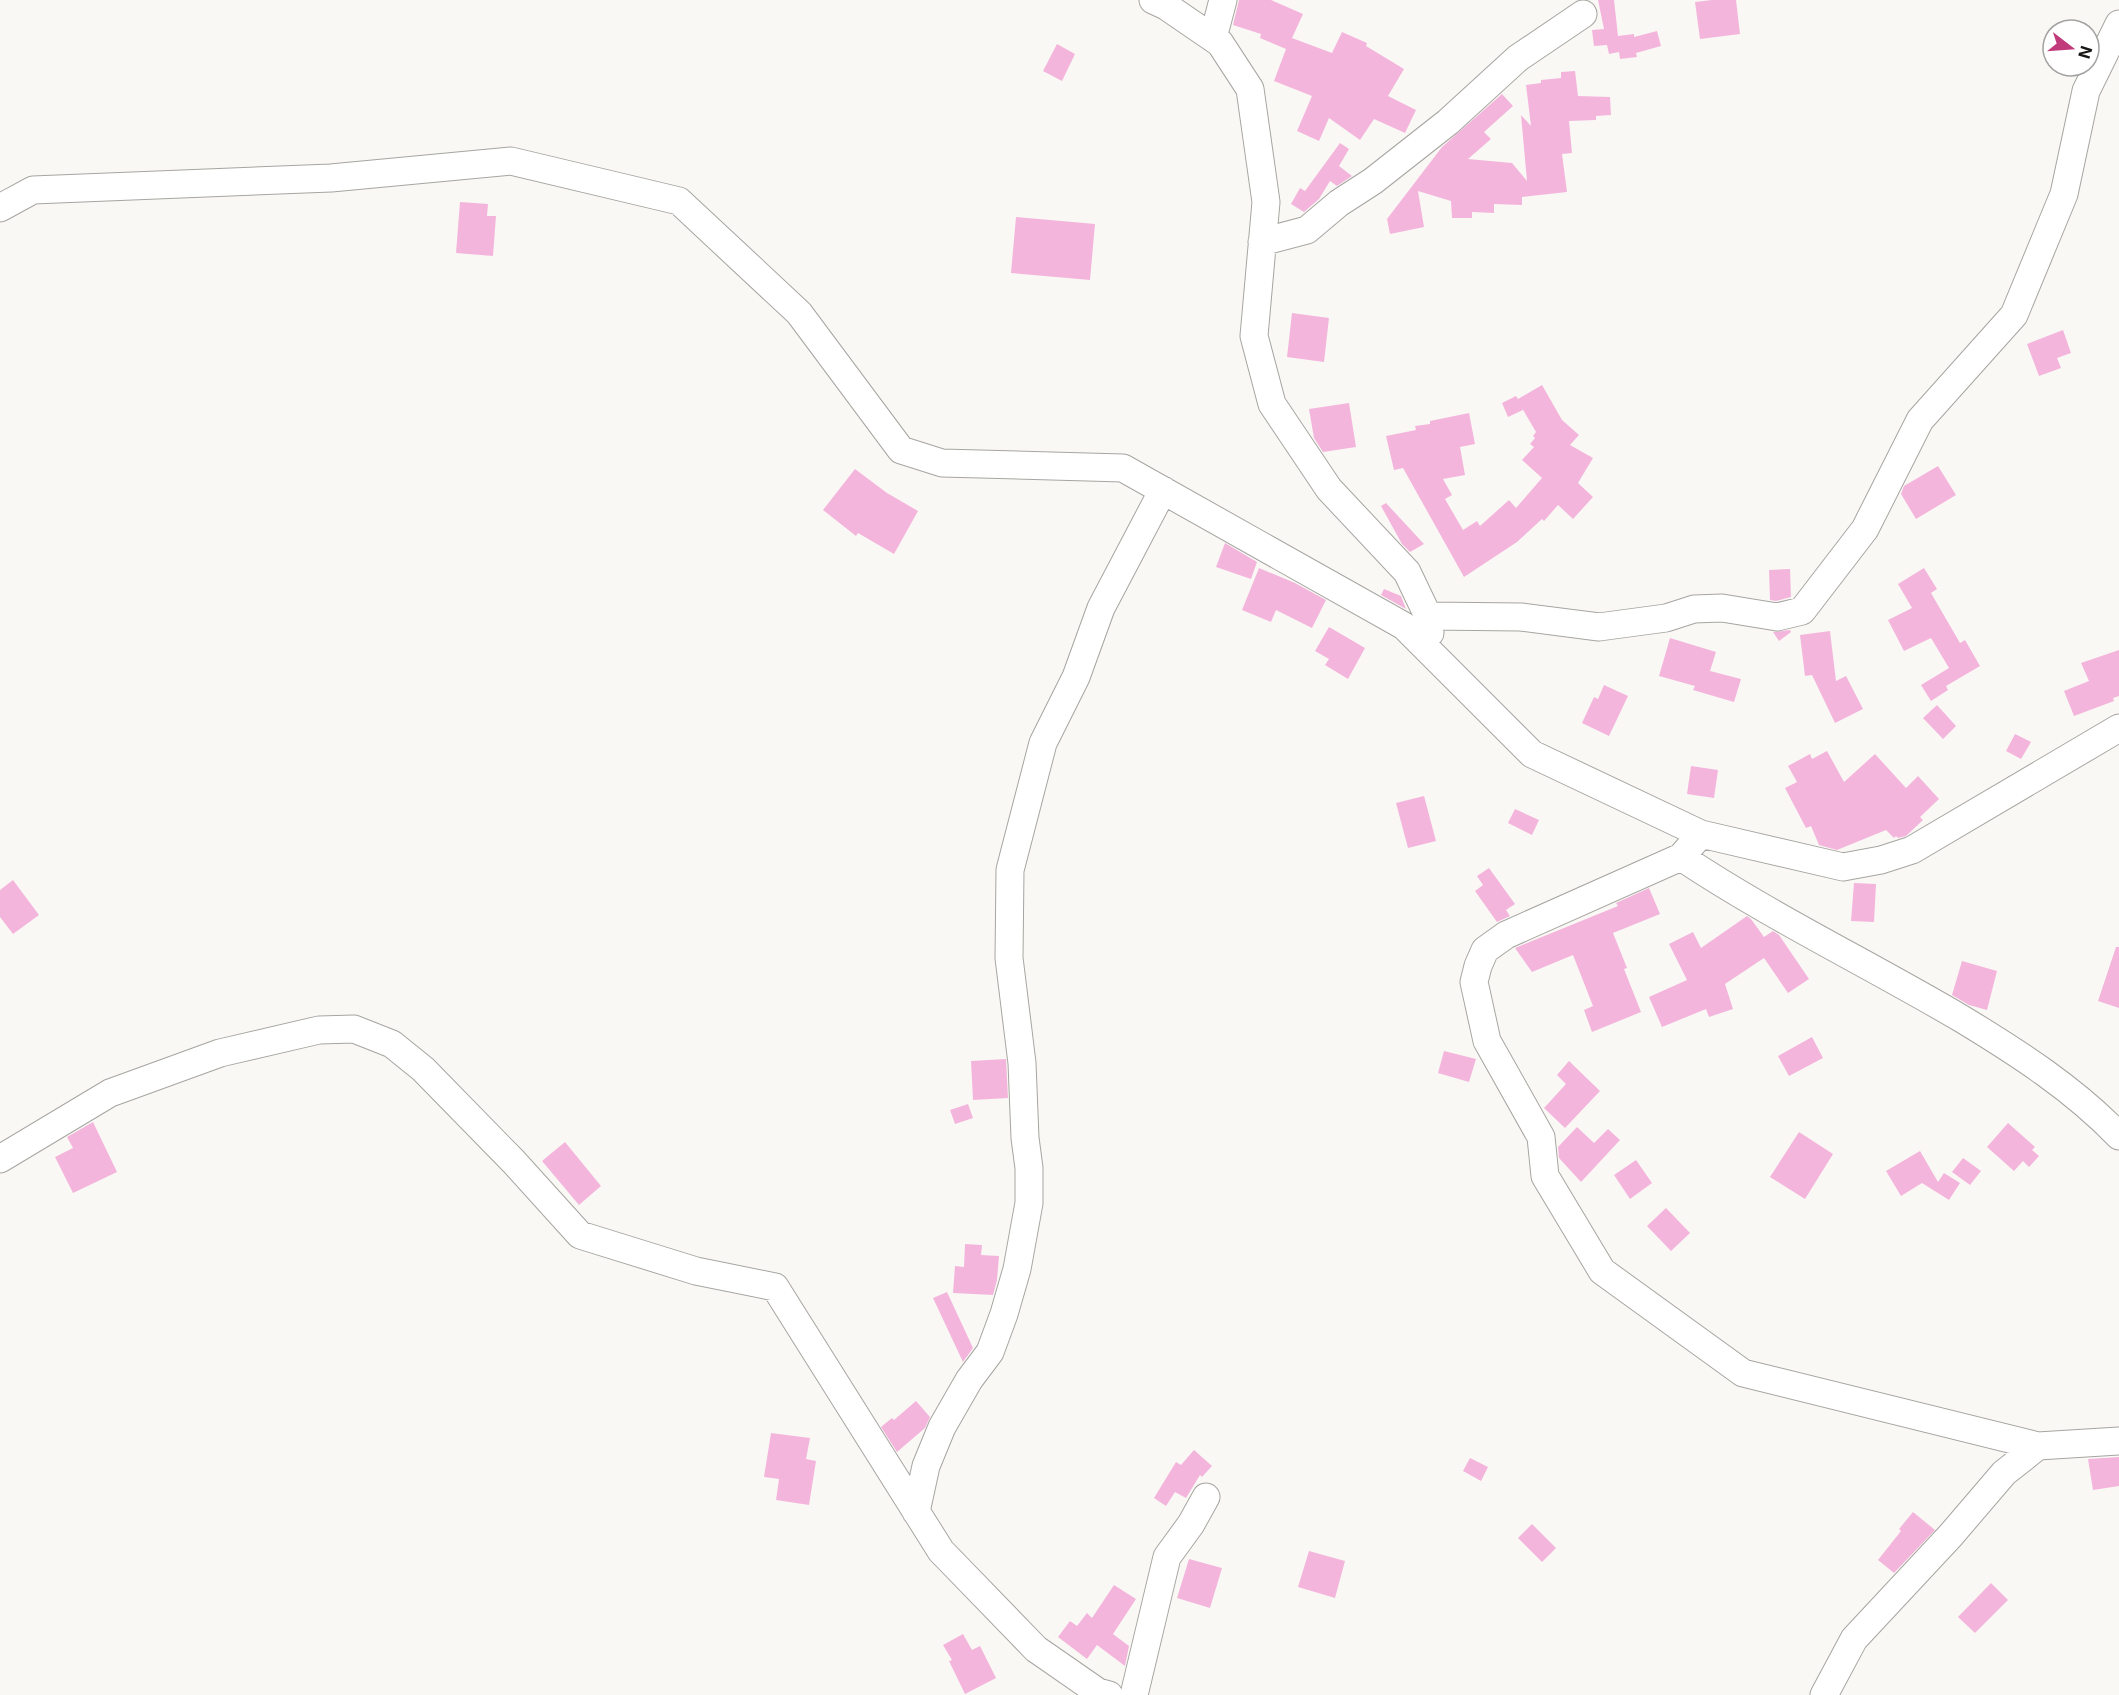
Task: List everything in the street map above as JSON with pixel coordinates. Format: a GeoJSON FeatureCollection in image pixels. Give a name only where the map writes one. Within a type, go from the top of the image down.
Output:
{"type":"FeatureCollection","features":[{"type":"Feature","properties":{"kind":"street"},"geometry":{"type":"LineString","coordinates":[[1153,0],[1166,6],[1220,43],[1250,89],[1266,202],[1254,336],[1272,404],[1329,489],[1407,572],[1428,616],[1433,655]]}},
{"type":"Feature","properties":{"kind":"street"},"geometry":{"type":"LineString","coordinates":[[1213,38],[1223,0]]}},
{"type":"Feature","properties":{"kind":"street"},"geometry":{"type":"LineString","coordinates":[[1262,242],[1307,230],[1339,203],[1373,181],[1448,122],[1518,58],[1583,14]]}},
{"type":"Feature","properties":{"kind":"street"},"geometry":{"type":"LineString","coordinates":[[1428,616],[1521,617],[1599,627],[1665,618],[1694,609],[1722,608],[1777,617],[1802,611],[1864,529],[1920,420],[2014,315],[2064,194],[2086,91],[2119,24]]}},
{"type":"Feature","properties":{"kind":"street"},"geometry":{"type":"LineString","coordinates":[[0,208],[33,190],[331,178],[511,161],[679,201],[800,313],[902,450],[942,463],[1123,468],[1404,626],[1532,754],[1701,834],[1844,867],[1881,860],[1912,850],[2119,728]]}},
{"type":"Feature","properties":{"kind":"street"},"geometry":{"type":"LineString","coordinates":[[916,1512],[926,1466],[942,1427],[969,1380],[990,1352],[1004,1314],[1017,1269],[1029,1203],[1022,1063],[1009,958],[1010,870],[1043,743],[1076,677],[1101,608],[1163,490]]}},
{"type":"Feature","properties":{"kind":"street"},"geometry":{"type":"LineString","coordinates":[[1701,834],[1681,857],[1506,935],[1485,951],[1474,982],[1488,1041],[1541,1137],[1545,1176],[1602,1271],[1743,1374],[2038,1446],[2119,1441]]}},
{"type":"Feature","properties":{"kind":"street"},"geometry":{"type":"LineString","coordinates":[[1681,857],[1722,884],[1910,988],[2010,1048],[2094,1111],[2119,1136]]}},
{"type":"Feature","properties":{"kind":"street"},"geometry":{"type":"LineString","coordinates":[[0,1159],[110,1093],[220,1053],[319,1030],[354,1029],[392,1044],[423,1069],[514,1162],[580,1235],[696,1271],[775,1287],[940,1551],[1036,1649],[1098,1692],[1109,1695]]}},
{"type":"Feature","properties":{"kind":"street"},"geometry":{"type":"LineString","coordinates":[[1824,1695],[1854,1639],[1951,1535],[2004,1473],[2038,1446]]}},
{"type":"Feature","properties":{"kind":"street"},"geometry":{"type":"LineString","coordinates":[[1134,1695],[1167,1557],[1191,1524],[1206,1497]]}},
{"type":"Feature","properties":{"kind":"building"},"geometry":{"type":"Polygon","coordinates":[[[1239,0],[1271,0],[1303,14],[1292,38],[1332,53],[1342,32],[1367,43],[1366,46],[1404,69],[1388,96],[1416,110],[1405,133],[1374,119],[1360,140],[1329,118],[1319,141],[1297,131],[1312,96],[1274,81],[1286,49],[1260,38],[1261,34],[1233,25],[1239,0]]]}},
{"type":"Feature","properties":{"kind":"building"},"geometry":{"type":"Polygon","coordinates":[[[1598,0],[1614,0],[1618,36],[1634,34],[1634,37],[1657,31],[1661,46],[1636,53],[1637,57],[1620,59],[1619,52],[1609,54],[1607,45],[1594,46],[1592,30],[1604,29],[1598,0]]]}},
{"type":"Feature","properties":{"kind":"building"},"geometry":{"type":"Polygon","coordinates":[[[1736,0],[1740,34],[1700,39],[1695,2],[1736,0]]]}},
{"type":"Feature","properties":{"kind":"building"},"geometry":{"type":"Polygon","coordinates":[[[1057,44],[1075,54],[1062,81],[1043,71],[1057,44]]]}},
{"type":"Feature","properties":{"kind":"building"},"geometry":{"type":"Polygon","coordinates":[[[1575,71],[1578,96],[1610,97],[1611,115],[1596,116],[1596,120],[1569,121],[1572,153],[1562,154],[1567,192],[1522,197],[1522,205],[1494,204],[1494,213],[1472,212],[1472,218],[1452,218],[1451,201],[1418,191],[1424,227],[1390,234],[1387,219],[1442,147],[1502,94],[1513,106],[1484,132],[1491,139],[1468,159],[1512,163],[1527,181],[1521,115],[1531,126],[1526,85],[1541,83],[1541,80],[1561,78],[1561,72],[1575,71]]]}},
{"type":"Feature","properties":{"kind":"building"},"geometry":{"type":"Polygon","coordinates":[[[1340,143],[1349,149],[1339,166],[1352,176],[1337,186],[1330,181],[1319,199],[1304,212],[1291,204],[1300,188],[1305,191],[1340,143]]]}},
{"type":"Feature","properties":{"kind":"building"},"geometry":{"type":"Polygon","coordinates":[[[460,202],[488,204],[487,216],[496,216],[493,256],[456,253],[460,202]]]}},
{"type":"Feature","properties":{"kind":"building"},"geometry":{"type":"Polygon","coordinates":[[[1016,217],[1095,224],[1090,280],[1011,273],[1016,217]]]}},
{"type":"Feature","properties":{"kind":"building"},"geometry":{"type":"Polygon","coordinates":[[[1292,313],[1329,318],[1324,362],[1287,357],[1292,313]]]}},
{"type":"Feature","properties":{"kind":"building"},"geometry":{"type":"Polygon","coordinates":[[[2063,330],[2071,353],[2057,358],[2061,368],[2039,376],[2027,344],[2063,330]]]}},
{"type":"Feature","properties":{"kind":"building"},"geometry":{"type":"Polygon","coordinates":[[[1542,385],[1562,420],[1579,435],[1570,445],[1593,458],[1578,483],[1593,497],[1573,519],[1558,505],[1544,521],[1542,519],[1517,542],[1464,577],[1403,468],[1394,470],[1386,436],[1416,430],[1415,426],[1430,424],[1430,421],[1469,413],[1475,444],[1460,447],[1465,475],[1443,479],[1452,495],[1445,499],[1463,530],[1477,521],[1480,526],[1509,500],[1516,508],[1542,478],[1522,460],[1534,447],[1530,444],[1536,432],[1522,408],[1523,410],[1508,417],[1502,403],[1516,396],[1518,399],[1542,385]]]}},
{"type":"Feature","properties":{"kind":"building"},"geometry":{"type":"Polygon","coordinates":[[[1349,403],[1356,447],[1323,452],[1314,438],[1309,409],[1349,403]]]}},
{"type":"Feature","properties":{"kind":"building"},"geometry":{"type":"Polygon","coordinates":[[[1938,466],[1956,495],[1916,519],[1901,494],[1904,486],[1938,466]]]}},
{"type":"Feature","properties":{"kind":"building"},"geometry":{"type":"Polygon","coordinates":[[[855,469],[887,493],[918,511],[894,554],[858,533],[856,536],[823,510],[855,469]]]}},
{"type":"Feature","properties":{"kind":"building"},"geometry":{"type":"Polygon","coordinates":[[[1386,503],[1424,544],[1410,552],[1402,544],[1381,506],[1386,503]]]}},
{"type":"Feature","properties":{"kind":"building"},"geometry":{"type":"Polygon","coordinates":[[[1225,543],[1257,562],[1251,579],[1216,567],[1225,543]]]}},
{"type":"Feature","properties":{"kind":"building"},"geometry":{"type":"Polygon","coordinates":[[[1259,568],[1295,583],[1326,600],[1312,628],[1276,610],[1271,622],[1242,610],[1259,568]]]}},
{"type":"Feature","properties":{"kind":"building"},"geometry":{"type":"Polygon","coordinates":[[[1924,568],[1937,589],[1931,593],[1960,643],[1965,640],[1980,666],[1946,686],[1948,690],[1931,701],[1921,685],[1949,668],[1931,638],[1904,651],[1888,620],[1912,608],[1898,584],[1924,568]]]}},
{"type":"Feature","properties":{"kind":"building"},"geometry":{"type":"Polygon","coordinates":[[[1790,569],[1791,597],[1776,601],[1770,600],[1769,570],[1790,569]]]}},
{"type":"Feature","properties":{"kind":"building"},"geometry":{"type":"Polygon","coordinates":[[[1384,589],[1401,596],[1406,609],[1381,595],[1384,589]]]}},
{"type":"Feature","properties":{"kind":"building"},"geometry":{"type":"Polygon","coordinates":[[[1329,627],[1365,648],[1348,679],[1325,665],[1329,659],[1315,651],[1329,627]]]}},
{"type":"Feature","properties":{"kind":"building"},"geometry":{"type":"Polygon","coordinates":[[[1790,630],[1791,632],[1779,641],[1773,632],[1790,630]]]}},
{"type":"Feature","properties":{"kind":"building"},"geometry":{"type":"Polygon","coordinates":[[[1830,631],[1836,681],[1846,676],[1863,709],[1835,723],[1812,675],[1805,676],[1800,635],[1830,631]]]}},
{"type":"Feature","properties":{"kind":"building"},"geometry":{"type":"Polygon","coordinates":[[[1670,638],[1716,652],[1710,671],[1741,679],[1734,702],[1693,690],[1695,686],[1659,676],[1670,638]]]}},
{"type":"Feature","properties":{"kind":"building"},"geometry":{"type":"Polygon","coordinates":[[[2119,650],[2119,696],[2113,698],[2114,701],[2074,716],[2064,691],[2089,681],[2081,663],[2119,650]]]}},
{"type":"Feature","properties":{"kind":"building"},"geometry":{"type":"Polygon","coordinates":[[[1604,685],[1628,696],[1609,736],[1582,723],[1594,697],[1598,699],[1604,685]]]}},
{"type":"Feature","properties":{"kind":"building"},"geometry":{"type":"Polygon","coordinates":[[[1937,705],[1956,726],[1943,739],[1923,718],[1937,705]]]}},
{"type":"Feature","properties":{"kind":"building"},"geometry":{"type":"Polygon","coordinates":[[[2015,734],[2031,742],[2021,759],[2006,751],[2015,734]]]}},
{"type":"Feature","properties":{"kind":"building"},"geometry":{"type":"Polygon","coordinates":[[[1827,751],[1844,782],[1875,754],[1906,788],[1918,776],[1939,799],[1920,817],[1923,820],[1906,836],[1894,838],[1886,830],[1837,850],[1819,845],[1811,826],[1806,828],[1785,788],[1797,782],[1788,766],[1810,754],[1812,759],[1827,751]]]}},
{"type":"Feature","properties":{"kind":"building"},"geometry":{"type":"Polygon","coordinates":[[[1691,766],[1718,770],[1714,798],[1687,794],[1691,766]]]}},
{"type":"Feature","properties":{"kind":"building"},"geometry":{"type":"Polygon","coordinates":[[[1424,796],[1436,841],[1408,848],[1396,803],[1424,796]]]}},
{"type":"Feature","properties":{"kind":"building"},"geometry":{"type":"Polygon","coordinates":[[[1515,809],[1539,820],[1532,835],[1508,823],[1515,809]]]}},
{"type":"Feature","properties":{"kind":"building"},"geometry":{"type":"Polygon","coordinates":[[[1489,868],[1515,904],[1506,910],[1510,916],[1497,922],[1475,891],[1483,885],[1477,876],[1489,868]]]}},
{"type":"Feature","properties":{"kind":"building"},"geometry":{"type":"Polygon","coordinates":[[[13,880],[39,915],[13,934],[0,917],[0,890],[13,880]]]}},
{"type":"Feature","properties":{"kind":"building"},"geometry":{"type":"Polygon","coordinates":[[[1854,883],[1876,884],[1874,922],[1851,921],[1854,883]]]}},
{"type":"Feature","properties":{"kind":"building"},"geometry":{"type":"Polygon","coordinates":[[[1649,888],[1660,914],[1613,933],[1641,1012],[1592,1032],[1584,1010],[1593,1006],[1573,955],[1532,972],[1515,948],[1618,906],[1616,903],[1649,888]]]}},
{"type":"Feature","properties":{"kind":"building"},"geometry":{"type":"Polygon","coordinates":[[[1747,916],[1764,937],[1773,931],[1779,935],[1809,979],[1788,993],[1764,958],[1725,984],[1733,1009],[1709,1017],[1706,1009],[1662,1027],[1649,997],[1687,980],[1669,944],[1693,932],[1701,948],[1747,916]]]}},
{"type":"Feature","properties":{"kind":"building"},"geometry":{"type":"Polygon","coordinates":[[[2116,947],[2119,947],[2119,1008],[2098,1001],[2116,947]]]}},
{"type":"Feature","properties":{"kind":"building"},"geometry":{"type":"Polygon","coordinates":[[[1962,961],[1997,971],[1987,1010],[1969,1005],[1952,995],[1962,961]]]}},
{"type":"Feature","properties":{"kind":"building"},"geometry":{"type":"Polygon","coordinates":[[[1812,1037],[1823,1058],[1789,1076],[1778,1056],[1812,1037]]]}},
{"type":"Feature","properties":{"kind":"building"},"geometry":{"type":"Polygon","coordinates":[[[1444,1051],[1476,1059],[1469,1082],[1438,1073],[1444,1051]]]}},
{"type":"Feature","properties":{"kind":"building"},"geometry":{"type":"Polygon","coordinates":[[[1006,1059],[1008,1098],[973,1100],[971,1061],[1006,1059]]]}},
{"type":"Feature","properties":{"kind":"building"},"geometry":{"type":"Polygon","coordinates":[[[1569,1061],[1600,1091],[1565,1128],[1544,1108],[1566,1084],[1557,1075],[1569,1061]]]}},
{"type":"Feature","properties":{"kind":"building"},"geometry":{"type":"Polygon","coordinates":[[[968,1104],[973,1118],[955,1124],[950,1110],[968,1104]]]}},
{"type":"Feature","properties":{"kind":"building"},"geometry":{"type":"Polygon","coordinates":[[[93,1122],[117,1172],[73,1193],[55,1157],[73,1148],[67,1137],[93,1122]]]}},
{"type":"Feature","properties":{"kind":"building"},"geometry":{"type":"Polygon","coordinates":[[[2008,1123],[2035,1147],[2032,1150],[2039,1156],[2029,1167],[2023,1161],[2014,1171],[1987,1147],[2008,1123]]]}},
{"type":"Feature","properties":{"kind":"building"},"geometry":{"type":"Polygon","coordinates":[[[1577,1127],[1594,1143],[1608,1129],[1620,1140],[1581,1182],[1559,1158],[1558,1147],[1577,1127]]]}},
{"type":"Feature","properties":{"kind":"building"},"geometry":{"type":"Polygon","coordinates":[[[1799,1132],[1833,1154],[1805,1199],[1770,1177],[1799,1132]]]}},
{"type":"Feature","properties":{"kind":"building"},"geometry":{"type":"Polygon","coordinates":[[[565,1142],[601,1186],[579,1205],[542,1161],[565,1142]]]}},
{"type":"Feature","properties":{"kind":"building"},"geometry":{"type":"Polygon","coordinates":[[[1920,1151],[1938,1182],[1944,1173],[1960,1183],[1949,1200],[1922,1183],[1901,1196],[1886,1171],[1920,1151]]]}},
{"type":"Feature","properties":{"kind":"building"},"geometry":{"type":"Polygon","coordinates":[[[1963,1158],[1981,1171],[1970,1185],[1952,1172],[1963,1158]]]}},
{"type":"Feature","properties":{"kind":"building"},"geometry":{"type":"Polygon","coordinates":[[[1636,1160],[1652,1183],[1630,1199],[1614,1175],[1636,1160]]]}},
{"type":"Feature","properties":{"kind":"building"},"geometry":{"type":"Polygon","coordinates":[[[1666,1208],[1690,1233],[1671,1251],[1647,1226],[1666,1208]]]}},
{"type":"Feature","properties":{"kind":"building"},"geometry":{"type":"Polygon","coordinates":[[[965,1244],[982,1245],[981,1255],[999,1256],[993,1295],[953,1293],[955,1266],[964,1267],[965,1244]]]}},
{"type":"Feature","properties":{"kind":"building"},"geometry":{"type":"Polygon","coordinates":[[[947,1292],[973,1348],[963,1362],[933,1298],[947,1292]]]}},
{"type":"Feature","properties":{"kind":"building"},"geometry":{"type":"Polygon","coordinates":[[[916,1401],[930,1417],[925,1428],[897,1452],[881,1427],[892,1418],[894,1420],[916,1401]]]}},
{"type":"Feature","properties":{"kind":"building"},"geometry":{"type":"Polygon","coordinates":[[[771,1433],[810,1438],[806,1459],[816,1461],[809,1505],[776,1500],[779,1479],[764,1477],[771,1433]]]}},
{"type":"Feature","properties":{"kind":"building"},"geometry":{"type":"Polygon","coordinates":[[[1194,1450],[1212,1466],[1202,1477],[1200,1475],[1186,1498],[1175,1492],[1166,1506],[1154,1498],[1176,1462],[1181,1465],[1194,1450]]]}},
{"type":"Feature","properties":{"kind":"building"},"geometry":{"type":"Polygon","coordinates":[[[2119,1457],[2119,1486],[2093,1490],[2088,1459],[2119,1457]]]}},
{"type":"Feature","properties":{"kind":"building"},"geometry":{"type":"Polygon","coordinates":[[[1470,1458],[1488,1467],[1481,1481],[1463,1471],[1470,1458]]]}},
{"type":"Feature","properties":{"kind":"building"},"geometry":{"type":"Polygon","coordinates":[[[1913,1512],[1935,1530],[1894,1573],[1878,1560],[1913,1512]]]}},
{"type":"Feature","properties":{"kind":"building"},"geometry":{"type":"Polygon","coordinates":[[[1532,1524],[1556,1548],[1542,1562],[1518,1538],[1532,1524]]]}},
{"type":"Feature","properties":{"kind":"building"},"geometry":{"type":"Polygon","coordinates":[[[1309,1551],[1345,1561],[1335,1598],[1298,1587],[1309,1551]]]}},
{"type":"Feature","properties":{"kind":"building"},"geometry":{"type":"Polygon","coordinates":[[[1189,1559],[1222,1568],[1210,1608],[1177,1598],[1189,1559]]]}},
{"type":"Feature","properties":{"kind":"building"},"geometry":{"type":"Polygon","coordinates":[[[1991,1583],[2008,1600],[1975,1633],[1958,1617],[1991,1583]]]}},
{"type":"Feature","properties":{"kind":"building"},"geometry":{"type":"Polygon","coordinates":[[[1114,1585],[1136,1599],[1113,1634],[1129,1646],[1125,1666],[1097,1645],[1087,1659],[1058,1637],[1070,1621],[1077,1626],[1087,1613],[1092,1618],[1114,1585]]]}},
{"type":"Feature","properties":{"kind":"building"},"geometry":{"type":"Polygon","coordinates":[[[963,1634],[972,1650],[980,1646],[996,1678],[965,1694],[949,1661],[952,1660],[943,1645],[963,1634]]]}}]}
